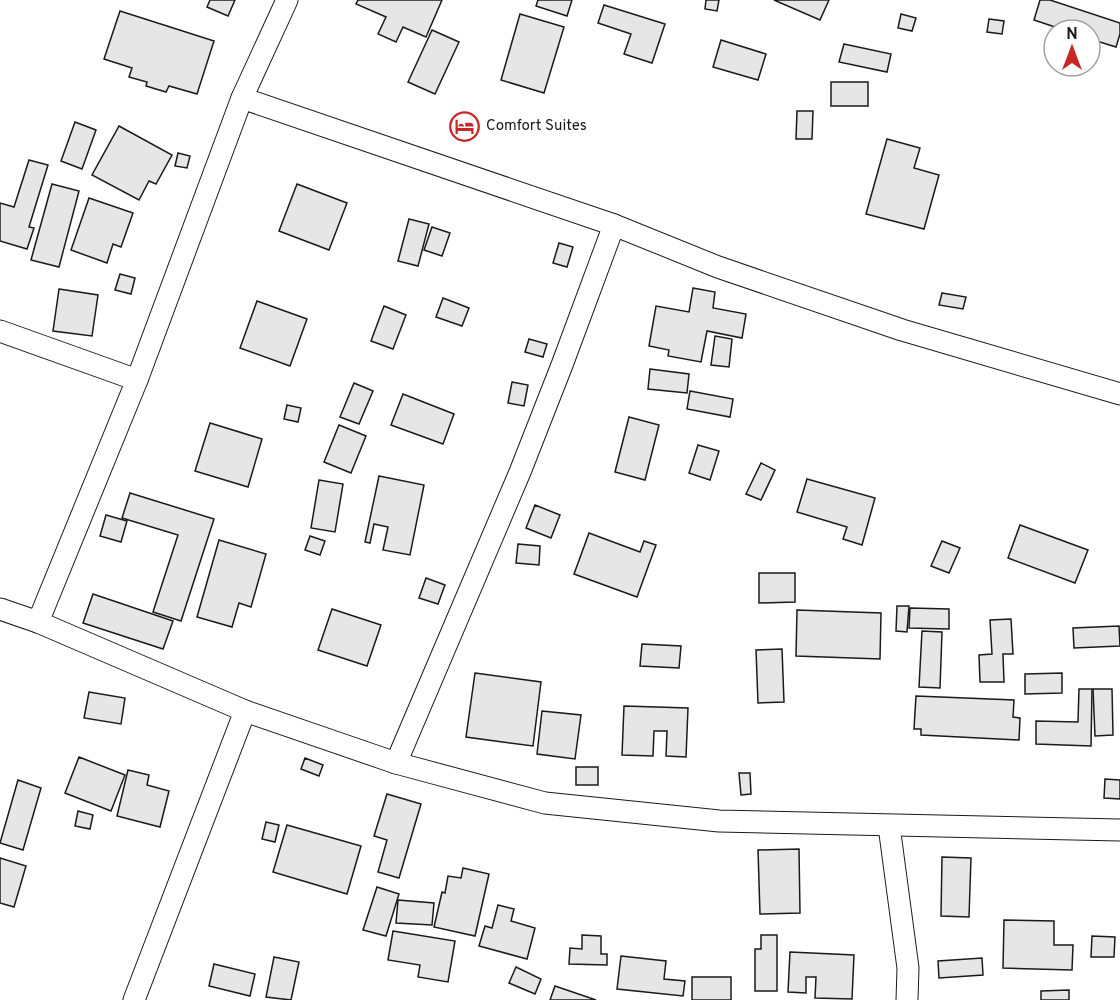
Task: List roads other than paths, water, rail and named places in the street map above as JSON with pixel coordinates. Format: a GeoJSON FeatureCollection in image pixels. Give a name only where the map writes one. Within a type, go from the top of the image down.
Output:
{"type":"FeatureCollection","features":[{"type":"Feature","properties":{"kind":"street"},"geometry":{"type":"LineString","coordinates":[[38,622],[137,380],[242,98],[287,0]]}},
{"type":"Feature","properties":{"kind":"street"},"geometry":{"type":"LineString","coordinates":[[242,98],[614,225],[718,267],[902,330],[1120,393]]}},
{"type":"Feature","properties":{"kind":"street"},"geometry":{"type":"LineString","coordinates":[[396,763],[524,462],[614,225]]}},
{"type":"Feature","properties":{"kind":"street"},"geometry":{"type":"LineString","coordinates":[[0,331],[137,380]]}},
{"type":"Feature","properties":{"kind":"street"},"geometry":{"type":"LineString","coordinates":[[0,609],[38,622],[245,711],[396,763],[545,802],[719,821],[1120,830]]}},
{"type":"Feature","properties":{"kind":"street"},"geometry":{"type":"LineString","coordinates":[[134,1000],[245,711]]}},
{"type":"Feature","properties":{"kind":"street"},"geometry":{"type":"LineString","coordinates":[[889,826],[908,968],[907,1000]]}},
{"type":"Feature","properties":{"kind":"place","name":"Comfort Suites"},"geometry":{"type":"Point","coordinates":[465,126]}}]}
